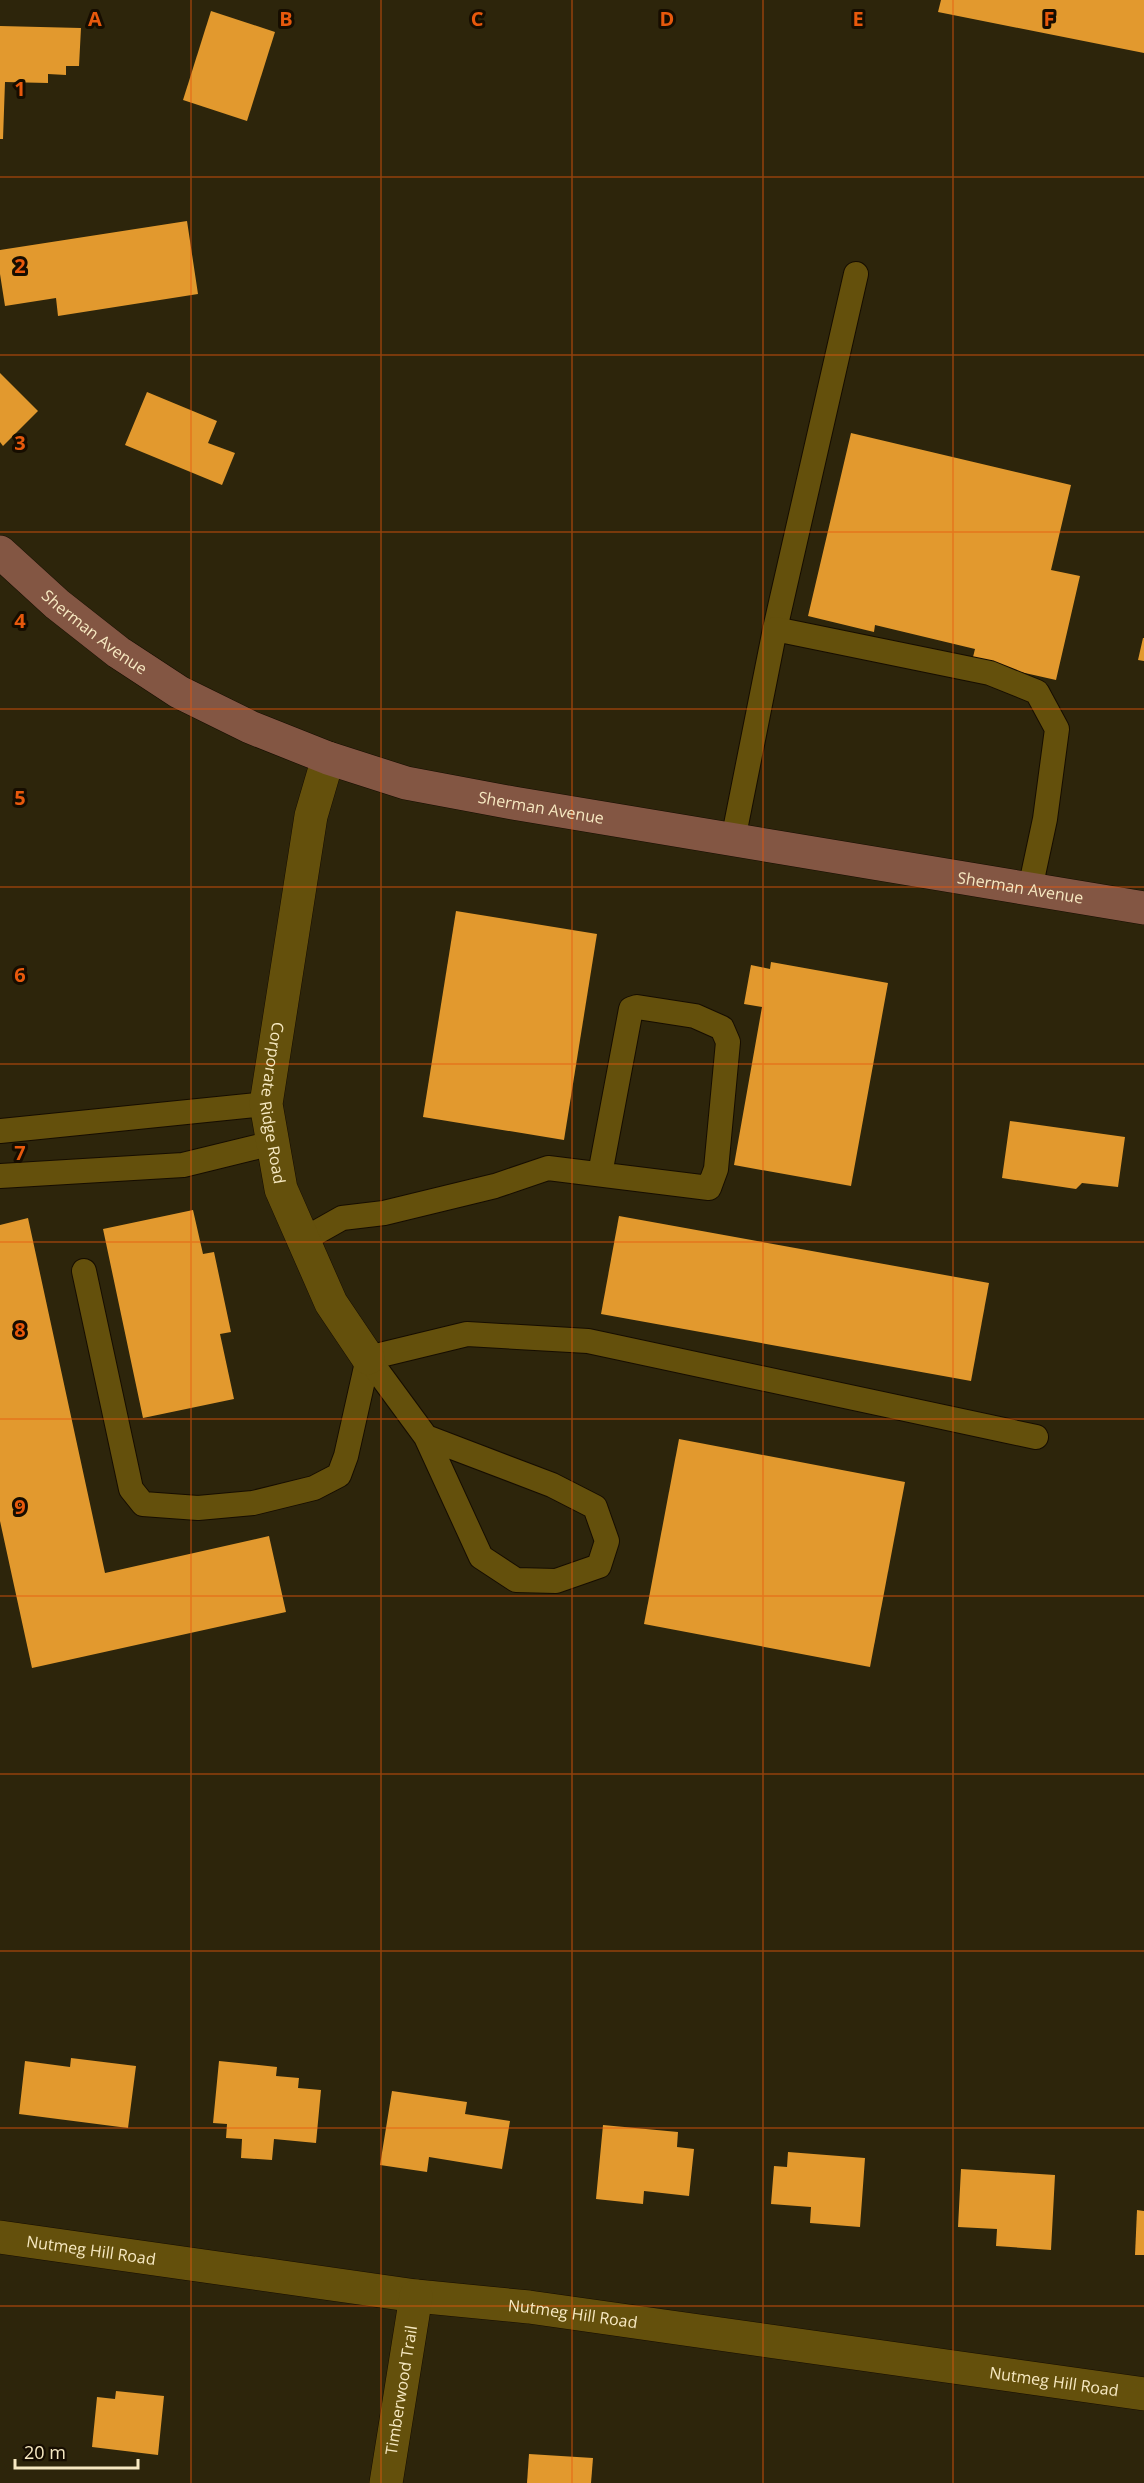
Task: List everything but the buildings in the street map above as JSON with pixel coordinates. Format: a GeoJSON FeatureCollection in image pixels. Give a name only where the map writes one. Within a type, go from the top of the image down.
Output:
{"type":"FeatureCollection","features":[{"type":"Feature","properties":{"kind":"main road","name":"Sherman Avenue"},"geometry":{"type":"LineString","coordinates":[[0,552],[57,604],[118,652],[179,692],[250,727],[328,758],[406,783],[1144,908]]}},
{"type":"Feature","properties":{"kind":"street","name":"Corporate Ridge Road"},"geometry":{"type":"LineString","coordinates":[[328,758],[311,816],[266,1104],[281,1189],[331,1303],[368,1358]]}},
{"type":"Feature","properties":{"kind":"street","name":"Nutmeg Hill Road"},"geometry":{"type":"LineString","coordinates":[[0,2237],[416,2296],[529,2307],[1144,2394]]}},
{"type":"Feature","properties":{"kind":"street","name":"Timberwood Trail"},"geometry":{"type":"LineString","coordinates":[[386,2483],[416,2296]]}},
{"type":"Feature","properties":{"kind":"lane"},"geometry":{"type":"LineString","coordinates":[[733,840],[775,629],[856,274]]}},
{"type":"Feature","properties":{"kind":"lane"},"geometry":{"type":"LineString","coordinates":[[775,629],[990,674],[1037,692],[1057,729],[1045,819],[1030,889]]}},
{"type":"Feature","properties":{"kind":"lane"},"geometry":{"type":"LineString","coordinates":[[303,1240],[342,1218],[384,1213],[495,1186],[548,1168],[709,1188],[716,1169],[728,1042],[722,1028],[695,1016],[637,1007],[631,1009],[600,1174]]}},
{"type":"Feature","properties":{"kind":"lane"},"geometry":{"type":"LineString","coordinates":[[0,1131],[266,1104]]}},
{"type":"Feature","properties":{"kind":"lane"},"geometry":{"type":"LineString","coordinates":[[0,1176],[183,1165],[273,1143]]}},
{"type":"Feature","properties":{"kind":"lane"},"geometry":{"type":"LineString","coordinates":[[84,1271],[131,1489],[142,1504],[198,1508],[253,1503],[315,1488],[339,1475],[346,1456],[368,1358]]}},
{"type":"Feature","properties":{"kind":"lane"},"geometry":{"type":"LineString","coordinates":[[368,1358],[467,1334],[588,1341],[1036,1437]]}},
{"type":"Feature","properties":{"kind":"lane"},"geometry":{"type":"LineString","coordinates":[[368,1358],[426,1437],[482,1557],[516,1580],[556,1581],[599,1566],[607,1541],[595,1507],[552,1485],[426,1437]]}}]}
